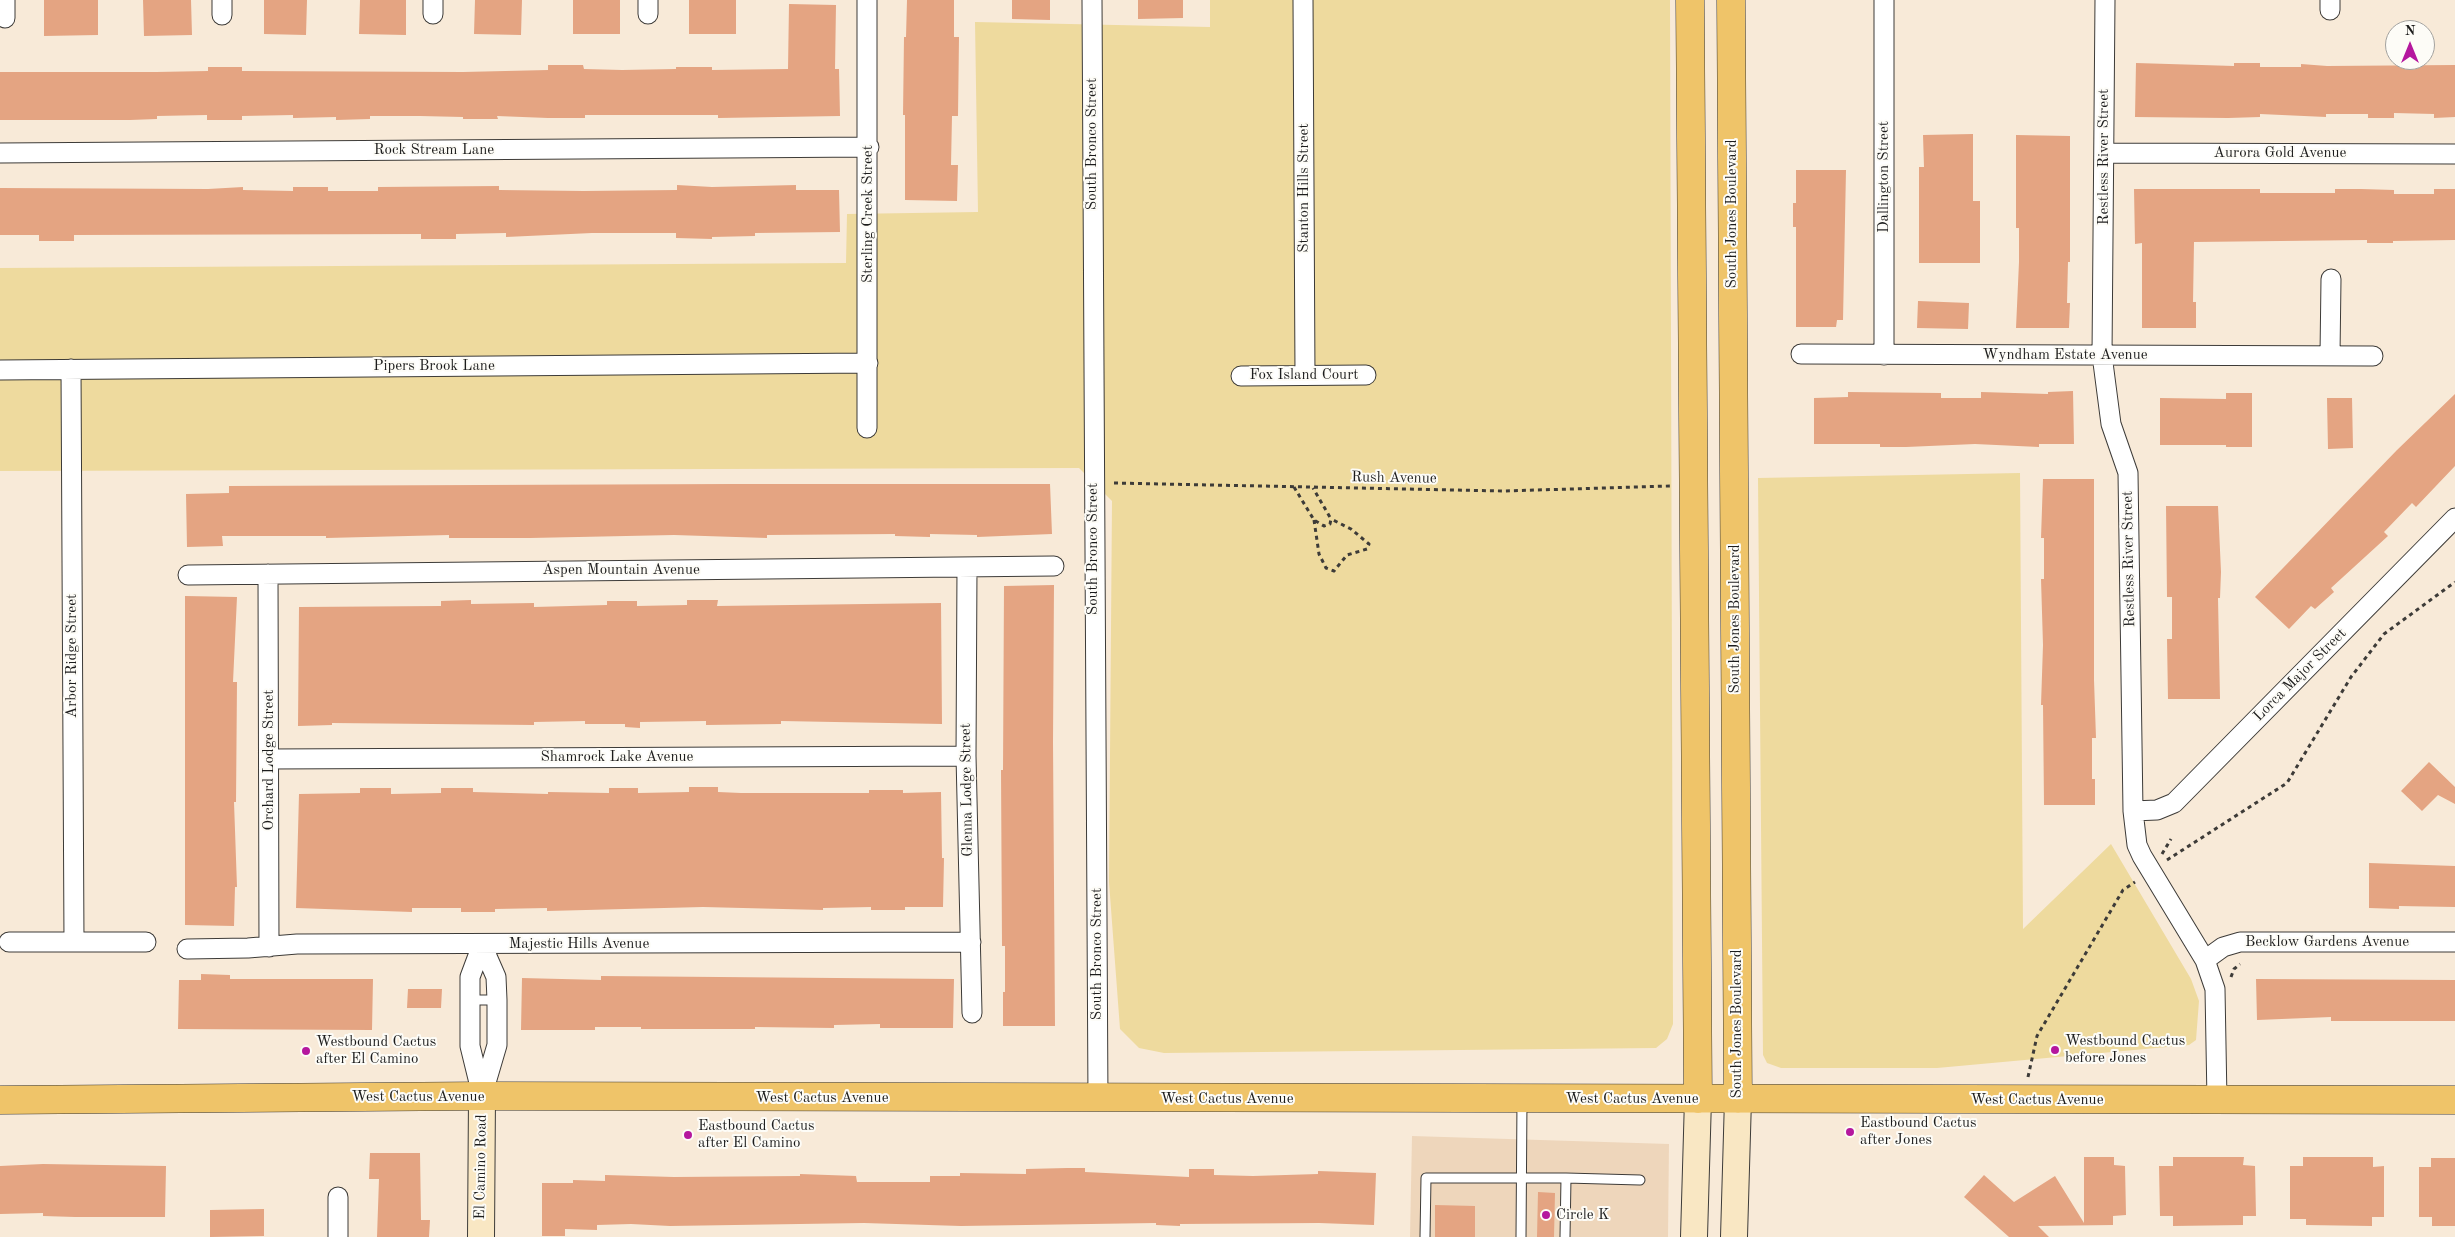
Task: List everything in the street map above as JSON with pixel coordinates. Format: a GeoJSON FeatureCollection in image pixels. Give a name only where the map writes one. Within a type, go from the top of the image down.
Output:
{"type":"FeatureCollection","features":[{"type":"Feature","properties":{"kind":"main road"},"geometry":{"type":"LineString","coordinates":[[1690,0],[1698,1099],[1694,1237]]}},
{"type":"Feature","properties":{"kind":"main road","name":"South Jones Boulevard"},"geometry":{"type":"LineString","coordinates":[[1731,0],[1738,1099],[1734,1237]]}},
{"type":"Feature","properties":{"kind":"main road","name":"West Cactus Avenue"},"geometry":{"type":"LineString","coordinates":[[0,1100],[482,1096],[1522,1100],[2455,1100]]}},
{"type":"Feature","properties":{"kind":"main road","name":"El Camino Road"},"geometry":{"type":"LineString","coordinates":[[481,1237],[482,1096]]}},
{"type":"Feature","properties":{"kind":"street","name":"Sterling Creek Street"},"geometry":{"type":"LineString","coordinates":[[867,428],[868,0]]}},
{"type":"Feature","properties":{"kind":"street","name":"South Bronco Street"},"geometry":{"type":"LineString","coordinates":[[1092,0],[1093,483],[1098,1099]]}},
{"type":"Feature","properties":{"kind":"street","name":"Stanton Hills Street"},"geometry":{"type":"LineString","coordinates":[[1303,0],[1305,375]]}},
{"type":"Feature","properties":{"kind":"street","name":"Dallington Street"},"geometry":{"type":"LineString","coordinates":[[1884,0],[1884,355]]}},
{"type":"Feature","properties":{"kind":"street","name":"Restless River Street"},"geometry":{"type":"LineString","coordinates":[[2105,0],[2102,355],[2111,424],[2128,473],[2133,811],[2138,845],[2150,870],[2205,960],[2215,989],[2217,1100]]}},
{"type":"Feature","properties":{"kind":"street","name":"Rock Stream Lane"},"geometry":{"type":"LineString","coordinates":[[0,153],[869,146]]}},
{"type":"Feature","properties":{"kind":"street","name":"Aurora Gold Avenue"},"geometry":{"type":"LineString","coordinates":[[2105,153],[2455,154]]}},
{"type":"Feature","properties":{"kind":"street"},"geometry":{"type":"LineString","coordinates":[[2330,355],[2331,279]]}},
{"type":"Feature","properties":{"kind":"street","name":"Wyndham Estate Avenue"},"geometry":{"type":"LineString","coordinates":[[1801,354],[2373,356]]}},
{"type":"Feature","properties":{"kind":"street","name":"Pipers Brook Lane"},"geometry":{"type":"LineString","coordinates":[[0,370],[868,363]]}},
{"type":"Feature","properties":{"kind":"street","name":"Arbor Ridge Street"},"geometry":{"type":"LineString","coordinates":[[70,369],[74,942]]}},
{"type":"Feature","properties":{"kind":"street","name":"Fox Island Court"},"geometry":{"type":"LineString","coordinates":[[1241,376],[1366,375]]}},
{"type":"Feature","properties":{"kind":"street","name":"Lorca Major Street"},"geometry":{"type":"LineString","coordinates":[[2133,811],[2157,810],[2174,803],[2455,518]]}},
{"type":"Feature","properties":{"kind":"street","name":"Aspen Mountain Avenue"},"geometry":{"type":"LineString","coordinates":[[188,575],[1054,566]]}},
{"type":"Feature","properties":{"kind":"street","name":"Glenna Lodge Street"},"geometry":{"type":"LineString","coordinates":[[967,568],[966,756],[972,1013]]}},
{"type":"Feature","properties":{"kind":"street","name":"Orchard Lodge Street"},"geometry":{"type":"LineString","coordinates":[[268,574],[269,947]]}},
{"type":"Feature","properties":{"kind":"street","name":"Shamrock Lake Avenue"},"geometry":{"type":"LineString","coordinates":[[269,759],[966,756]]}},
{"type":"Feature","properties":{"kind":"street"},"geometry":{"type":"LineString","coordinates":[[9,942],[146,942]]}},
{"type":"Feature","properties":{"kind":"street","name":"Majestic Hills Avenue"},"geometry":{"type":"LineString","coordinates":[[187,949],[269,947],[297,944],[970,942]]}},
{"type":"Feature","properties":{"kind":"street","name":"Becklow Gardens Avenue"},"geometry":{"type":"LineString","coordinates":[[2205,960],[2223,947],[2240,942],[2455,942]]}},
{"type":"Feature","properties":{"kind":"street","name":"El Camino Road"},"geometry":{"type":"LineString","coordinates":[[482,944],[470,977],[470,1046],[482,1096]]}},
{"type":"Feature","properties":{"kind":"street","name":"El Camino Road"},"geometry":{"type":"LineString","coordinates":[[482,944],[496,977],[497,1000],[497,1045],[482,1096]]}},
{"type":"Feature","properties":{"kind":"street"},"geometry":{"type":"LineString","coordinates":[[338,1196],[338,1237]]}},
{"type":"Feature","properties":{"kind":"lane"},"geometry":{"type":"LineString","coordinates":[[470,1000],[497,1000]]}},
{"type":"Feature","properties":{"kind":"lane"},"geometry":{"type":"LineString","coordinates":[[1521,1237],[1522,1100]]}},
{"type":"Feature","properties":{"kind":"lane"},"geometry":{"type":"LineString","coordinates":[[1424,1237],[1426,1178],[1640,1180]]}},
{"type":"Feature","properties":{"kind":"lane"},"geometry":{"type":"LineString","coordinates":[[1565,1237],[1566,1178]]}},
{"type":"Feature","properties":{"kind":"path","name":"Rush Avenue"},"geometry":{"type":"LineString","coordinates":[[1093,483],[1504,491],[1695,486]]}},
{"type":"Feature","properties":{"kind":"path"},"geometry":{"type":"LineString","coordinates":[[1294,487],[1314,520],[1319,554],[1326,568],[1334,571],[1347,555],[1367,549],[1368,544],[1351,529],[1331,519],[1313,487]]}},
{"type":"Feature","properties":{"kind":"path"},"geometry":{"type":"LineString","coordinates":[[1314,520],[1324,526],[1330,524],[1331,519]]}},
{"type":"Feature","properties":{"kind":"path"},"geometry":{"type":"LineString","coordinates":[[2022,1100],[2037,1036],[2123,890],[2150,870],[2287,783],[2351,677],[2384,634],[2455,582]]}},
{"type":"Feature","properties":{"kind":"path"},"geometry":{"type":"LineString","coordinates":[[2231,980],[2234,969],[2243,962]]}},
{"type":"Feature","properties":{"kind":"shaded area"},"geometry":{"type":"Polygon","coordinates":[[[1412,1136],[1669,1144],[1668,1237],[1410,1237],[1412,1136]]]}},
{"type":"Feature","properties":{"kind":"sand"},"geometry":{"type":"Polygon","coordinates":[[[1210,0],[1670,0],[1673,1024],[1667,1039],[1656,1048],[1164,1053],[1139,1048],[1120,1029],[1109,882],[1112,501],[1079,468],[0,471],[0,268],[846,263],[847,214],[978,212],[975,22],[1210,27],[1210,0]]]}},
{"type":"Feature","properties":{"kind":"sand"},"geometry":{"type":"Polygon","coordinates":[[[2020,473],[2023,929],[2111,844],[2191,979],[2199,1001],[2196,1040],[2189,1045],[1937,1068],[1781,1068],[1767,1063],[1763,1055],[1758,478],[2020,473]]]}},
{"type":"Feature","properties":{"kind":"building"},"geometry":{"type":"Polygon","coordinates":[[[44,0],[98,0],[98,35],[44,36],[44,0]]]}},
{"type":"Feature","properties":{"kind":"building"},"geometry":{"type":"Polygon","coordinates":[[[143,0],[191,0],[192,35],[144,36],[143,0]]]}},
{"type":"Feature","properties":{"kind":"building"},"geometry":{"type":"Polygon","coordinates":[[[264,0],[307,0],[306,35],[264,34],[264,0]]]}},
{"type":"Feature","properties":{"kind":"building"},"geometry":{"type":"Polygon","coordinates":[[[360,0],[406,0],[406,35],[359,34],[360,0]]]}},
{"type":"Feature","properties":{"kind":"building"},"geometry":{"type":"Polygon","coordinates":[[[475,0],[522,0],[521,35],[474,34],[475,0]]]}},
{"type":"Feature","properties":{"kind":"building"},"geometry":{"type":"Polygon","coordinates":[[[573,0],[620,0],[620,34],[573,34],[573,0]]]}},
{"type":"Feature","properties":{"kind":"building"},"geometry":{"type":"Polygon","coordinates":[[[689,0],[736,0],[736,34],[689,34],[689,0]]]}},
{"type":"Feature","properties":{"kind":"building"},"geometry":{"type":"Polygon","coordinates":[[[907,0],[954,0],[954,37],[959,37],[958,116],[952,116],[951,165],[958,165],[957,201],[905,200],[905,115],[903,115],[904,37],[906,37],[907,0]]]}},
{"type":"Feature","properties":{"kind":"building"},"geometry":{"type":"Polygon","coordinates":[[[1012,0],[1050,0],[1050,20],[1012,19],[1012,0]]]}},
{"type":"Feature","properties":{"kind":"building"},"geometry":{"type":"Polygon","coordinates":[[[1138,0],[1183,0],[1183,18],[1138,19],[1138,0]]]}},
{"type":"Feature","properties":{"kind":"building"},"geometry":{"type":"Polygon","coordinates":[[[789,4],[836,5],[835,69],[839,69],[840,116],[718,118],[718,115],[585,115],[585,118],[497,116],[498,119],[463,119],[463,117],[370,116],[370,119],[336,120],[336,117],[293,118],[293,115],[242,116],[242,120],[207,120],[207,115],[157,116],[157,119],[130,120],[0,120],[0,72],[208,71],[208,67],[242,67],[242,71],[463,72],[548,70],[548,65],[583,65],[584,69],[622,70],[676,69],[676,67],[712,67],[712,70],[788,69],[789,4]]]}},
{"type":"Feature","properties":{"kind":"building"},"geometry":{"type":"Polygon","coordinates":[[[2136,63],[2234,66],[2234,63],[2260,63],[2260,67],[2301,67],[2301,64],[2327,66],[2385,66],[2385,70],[2435,70],[2435,65],[2455,65],[2455,117],[2434,118],[2434,114],[2394,113],[2394,118],[2368,118],[2368,114],[2326,114],[2326,117],[2260,114],[2260,117],[2228,118],[2135,117],[2136,63]]]}},
{"type":"Feature","properties":{"kind":"building"},"geometry":{"type":"Polygon","coordinates":[[[1973,134],[1973,201],[1980,201],[1980,263],[1919,263],[1919,167],[1924,167],[1923,135],[1973,134]]]}},
{"type":"Feature","properties":{"kind":"building"},"geometry":{"type":"Polygon","coordinates":[[[2016,135],[2070,136],[2070,262],[2068,262],[2067,303],[2070,303],[2069,328],[2016,328],[2019,228],[2016,228],[2016,135]]]}},
{"type":"Feature","properties":{"kind":"building"},"geometry":{"type":"Polygon","coordinates":[[[1796,170],[1846,170],[1843,320],[1837,320],[1836,327],[1796,327],[1796,227],[1793,227],[1793,203],[1796,203],[1796,170]]]}},
{"type":"Feature","properties":{"kind":"building"},"geometry":{"type":"Polygon","coordinates":[[[677,185],[712,187],[796,185],[796,190],[839,190],[840,232],[755,233],[755,236],[712,237],[712,239],[676,238],[676,233],[592,233],[506,237],[506,233],[456,234],[456,239],[421,239],[421,234],[74,235],[74,241],[39,241],[39,235],[0,235],[0,188],[208,189],[243,187],[243,190],[293,191],[293,187],[328,187],[328,191],[378,191],[378,187],[499,186],[499,190],[584,191],[677,190],[677,185]]]}},
{"type":"Feature","properties":{"kind":"building"},"geometry":{"type":"Polygon","coordinates":[[[2134,189],[2260,189],[2260,193],[2335,193],[2335,189],[2361,189],[2394,190],[2394,194],[2434,194],[2434,189],[2455,189],[2455,240],[2393,241],[2393,243],[2367,243],[2367,240],[2194,242],[2193,302],[2196,302],[2196,328],[2142,328],[2142,243],[2135,244],[2134,189]]]}},
{"type":"Feature","properties":{"kind":"building"},"geometry":{"type":"Polygon","coordinates":[[[1918,301],[1969,303],[1968,329],[1917,328],[1918,301]]]}},
{"type":"Feature","properties":{"kind":"building"},"geometry":{"type":"Polygon","coordinates":[[[2073,391],[2074,444],[2039,444],[2039,447],[1975,444],[1880,447],[1880,444],[1814,444],[1814,398],[1848,397],[1848,392],[1941,393],[1941,398],[1981,398],[1981,392],[2048,394],[2048,392],[2073,391]]]}},
{"type":"Feature","properties":{"kind":"building"},"geometry":{"type":"Polygon","coordinates":[[[2226,393],[2252,393],[2252,447],[2160,445],[2160,398],[2226,399],[2226,393]]]}},
{"type":"Feature","properties":{"kind":"building"},"geometry":{"type":"Polygon","coordinates":[[[2455,394],[2455,466],[2416,507],[2412,503],[2384,532],[2388,536],[2331,588],[2334,592],[2315,609],[2311,606],[2289,629],[2255,597],[2397,450],[2455,394]]]}},
{"type":"Feature","properties":{"kind":"building"},"geometry":{"type":"Polygon","coordinates":[[[2327,398],[2352,398],[2353,448],[2328,449],[2327,398]]]}},
{"type":"Feature","properties":{"kind":"building"},"geometry":{"type":"Polygon","coordinates":[[[2043,479],[2094,479],[2094,680],[2096,738],[2092,738],[2092,779],[2095,779],[2095,805],[2044,805],[2043,705],[2041,705],[2043,645],[2041,579],[2044,579],[2044,538],[2041,538],[2043,479]]]}},
{"type":"Feature","properties":{"kind":"building"},"geometry":{"type":"Polygon","coordinates":[[[1050,484],[1052,534],[977,537],[977,535],[930,534],[930,537],[895,536],[895,534],[767,535],[767,538],[674,535],[530,538],[449,538],[449,535],[326,538],[326,536],[222,536],[223,546],[187,547],[186,494],[229,493],[229,486],[1050,484]]]}},
{"type":"Feature","properties":{"kind":"building"},"geometry":{"type":"Polygon","coordinates":[[[2166,506],[2218,506],[2221,572],[2220,598],[2218,598],[2220,699],[2168,699],[2167,639],[2172,639],[2172,597],[2167,597],[2166,506]]]}},
{"type":"Feature","properties":{"kind":"building"},"geometry":{"type":"Polygon","coordinates":[[[1054,585],[1055,1026],[1003,1026],[1005,946],[1002,946],[1001,770],[1003,770],[1004,586],[1054,585]]]}},
{"type":"Feature","properties":{"kind":"building"},"geometry":{"type":"Polygon","coordinates":[[[185,596],[237,597],[233,682],[237,682],[236,802],[234,802],[237,887],[235,887],[234,926],[185,925],[185,596]]]}},
{"type":"Feature","properties":{"kind":"building"},"geometry":{"type":"Polygon","coordinates":[[[471,600],[471,604],[534,603],[534,607],[607,605],[607,601],[637,601],[637,606],[687,605],[687,600],[718,600],[717,606],[941,603],[942,724],[781,721],[781,724],[706,725],[706,721],[640,722],[640,728],[625,727],[625,724],[585,724],[585,721],[534,722],[534,725],[332,723],[332,725],[298,726],[299,607],[441,606],[441,601],[471,600]]]}},
{"type":"Feature","properties":{"kind":"building"},"geometry":{"type":"Polygon","coordinates":[[[2429,762],[2455,787],[2455,804],[2438,795],[2422,811],[2401,791],[2429,762]]]}},
{"type":"Feature","properties":{"kind":"building"},"geometry":{"type":"Polygon","coordinates":[[[689,787],[718,787],[718,792],[741,793],[869,793],[869,790],[903,790],[903,793],[941,792],[942,858],[944,858],[943,907],[905,907],[905,910],[871,910],[871,907],[823,908],[823,910],[703,907],[547,911],[547,908],[495,909],[495,912],[461,912],[461,908],[412,908],[412,912],[296,908],[299,794],[360,793],[360,788],[391,788],[391,794],[441,793],[441,788],[473,788],[473,792],[548,794],[548,792],[609,793],[609,788],[638,788],[638,793],[689,792],[689,787]]]}},
{"type":"Feature","properties":{"kind":"building"},"geometry":{"type":"Polygon","coordinates":[[[2369,863],[2455,866],[2455,907],[2399,906],[2399,909],[2369,908],[2369,863]]]}},
{"type":"Feature","properties":{"kind":"building"},"geometry":{"type":"Polygon","coordinates":[[[201,974],[230,975],[230,979],[373,979],[372,1030],[178,1029],[179,980],[201,980],[201,974]]]}},
{"type":"Feature","properties":{"kind":"building"},"geometry":{"type":"Polygon","coordinates":[[[601,976],[954,979],[953,1028],[880,1028],[880,1024],[834,1025],[834,1028],[641,1029],[641,1027],[595,1027],[595,1030],[521,1030],[522,978],[601,980],[601,976]]]}},
{"type":"Feature","properties":{"kind":"building"},"geometry":{"type":"Polygon","coordinates":[[[2256,979],[2455,980],[2455,1021],[2331,1021],[2331,1017],[2257,1020],[2256,979]]]}},
{"type":"Feature","properties":{"kind":"building"},"geometry":{"type":"Polygon","coordinates":[[[408,989],[442,989],[441,1008],[407,1008],[408,989]]]}},
{"type":"Feature","properties":{"kind":"building"},"geometry":{"type":"Polygon","coordinates":[[[370,1153],[420,1153],[421,1220],[430,1220],[429,1237],[377,1237],[379,1179],[369,1179],[370,1153]]]}},
{"type":"Feature","properties":{"kind":"building"},"geometry":{"type":"Polygon","coordinates":[[[2084,1157],[2114,1157],[2114,1165],[2125,1166],[2126,1215],[2113,1216],[2113,1225],[2038,1226],[2049,1237],[2009,1237],[1964,1197],[1984,1175],[2014,1202],[2055,1176],[2084,1223],[2084,1157]]]}},
{"type":"Feature","properties":{"kind":"building"},"geometry":{"type":"Polygon","coordinates":[[[2173,1157],[2244,1157],[2243,1165],[2255,1166],[2256,1216],[2243,1216],[2243,1225],[2173,1226],[2173,1216],[2160,1216],[2159,1166],[2173,1166],[2173,1157]]]}},
{"type":"Feature","properties":{"kind":"building"},"geometry":{"type":"Polygon","coordinates":[[[2303,1157],[2373,1157],[2373,1167],[2384,1166],[2384,1217],[2372,1217],[2372,1226],[2306,1225],[2306,1219],[2290,1219],[2290,1166],[2303,1166],[2303,1157]]]}},
{"type":"Feature","properties":{"kind":"building"},"geometry":{"type":"Polygon","coordinates":[[[2431,1158],[2455,1158],[2455,1226],[2432,1226],[2432,1217],[2419,1217],[2419,1167],[2431,1167],[2431,1158]]]}},
{"type":"Feature","properties":{"kind":"building"},"geometry":{"type":"Polygon","coordinates":[[[43,1164],[166,1166],[165,1217],[43,1216],[43,1213],[0,1214],[0,1166],[43,1164]]]}},
{"type":"Feature","properties":{"kind":"building"},"geometry":{"type":"Polygon","coordinates":[[[1085,1168],[1085,1172],[1189,1177],[1189,1169],[1214,1169],[1214,1175],[1253,1176],[1318,1174],[1318,1171],[1376,1173],[1374,1225],[1319,1223],[1180,1224],[1180,1226],[1156,1225],[1156,1223],[961,1226],[864,1223],[670,1226],[631,1224],[597,1225],[597,1230],[565,1229],[565,1236],[542,1236],[542,1183],[573,1183],[573,1180],[605,1181],[605,1175],[674,1177],[800,1176],[800,1174],[856,1176],[857,1182],[930,1182],[930,1176],[960,1176],[960,1173],[1026,1174],[1026,1169],[1085,1168]]]}},
{"type":"Feature","properties":{"kind":"building","name":"Circle K"},"geometry":{"type":"Polygon","coordinates":[[[1538,1192],[1555,1193],[1554,1237],[1537,1237],[1538,1192]]]}},
{"type":"Feature","properties":{"kind":"building"},"geometry":{"type":"Polygon","coordinates":[[[1435,1205],[1475,1206],[1475,1237],[1435,1237],[1435,1205]]]}},
{"type":"Feature","properties":{"kind":"building"},"geometry":{"type":"Polygon","coordinates":[[[264,1209],[264,1236],[210,1237],[210,1210],[264,1209]]]}},
{"type":"Feature","properties":{"kind":"place","name":"Westbound Cactus before Jones"},"geometry":{"type":"Point","coordinates":[2055,1050]}},
{"type":"Feature","properties":{"kind":"place","name":"Westbound Cactus after El Camino"},"geometry":{"type":"Point","coordinates":[306,1051]}},
{"type":"Feature","properties":{"kind":"place","name":"Eastbound Cactus after Jones"},"geometry":{"type":"Point","coordinates":[1850,1132]}},
{"type":"Feature","properties":{"kind":"place","name":"Eastbound Cactus after El Camino"},"geometry":{"type":"Point","coordinates":[688,1135]}},
{"type":"Feature","properties":{"kind":"place","name":"Circle K"},"geometry":{"type":"Point","coordinates":[1546,1215]}}]}
